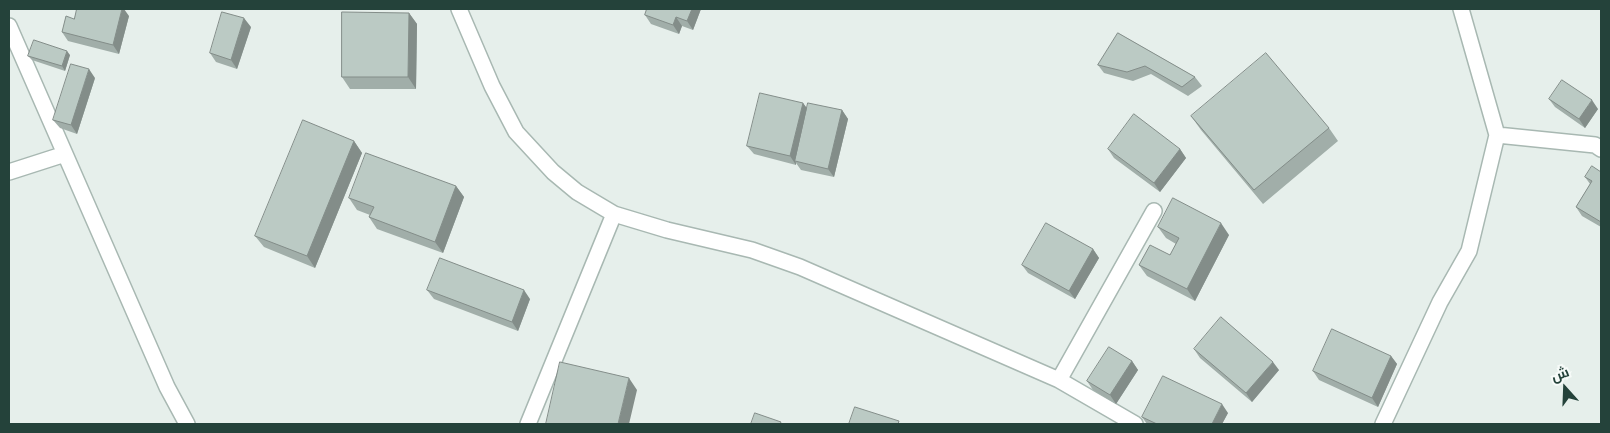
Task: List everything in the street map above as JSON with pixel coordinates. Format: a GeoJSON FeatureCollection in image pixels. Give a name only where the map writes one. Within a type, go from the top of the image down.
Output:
{"type":"FeatureCollection","features":[{"type":"Feature","properties":{"kind":"street"},"geometry":{"type":"LineString","coordinates":[[459,9],[492,86],[516,132],[553,172],[571,187],[614,214],[667,230],[752,250],[800,267],[1059,380],[1135,424]]}},
{"type":"Feature","properties":{"kind":"street"},"geometry":{"type":"LineString","coordinates":[[1382,424],[1440,302],[1469,251],[1497,135],[1461,9]]}},
{"type":"Feature","properties":{"kind":"street"},"geometry":{"type":"LineString","coordinates":[[9,26],[167,387],[187,424]]}},
{"type":"Feature","properties":{"kind":"street"},"geometry":{"type":"LineString","coordinates":[[1497,135],[1595,145],[1601,149]]}},
{"type":"Feature","properties":{"kind":"street"},"geometry":{"type":"LineString","coordinates":[[9,172],[66,154]]}},
{"type":"Feature","properties":{"kind":"street"},"geometry":{"type":"LineString","coordinates":[[1059,380],[1154,211]]}},
{"type":"Feature","properties":{"kind":"street"},"geometry":{"type":"LineString","coordinates":[[528,424],[614,214]]}},
{"type":"Feature","properties":{"kind":"building"},"geometry":{"type":"Polygon","coordinates":[[[77,9],[122,9],[113,45],[62,32],[66,16],[74,19],[77,9]]]}},
{"type":"Feature","properties":{"kind":"building"},"geometry":{"type":"Polygon","coordinates":[[[647,9],[692,9],[687,21],[676,17],[673,25],[645,15],[647,9]]]}},
{"type":"Feature","properties":{"kind":"building"},"geometry":{"type":"Polygon","coordinates":[[[222,12],[244,18],[231,60],[210,53],[222,12]]]}},
{"type":"Feature","properties":{"kind":"building"},"geometry":{"type":"Polygon","coordinates":[[[342,12],[409,13],[408,77],[342,77],[342,12]]]}},
{"type":"Feature","properties":{"kind":"building"},"geometry":{"type":"Polygon","coordinates":[[[1118,33],[1195,77],[1182,87],[1145,66],[1127,72],[1098,65],[1118,33]]]}},
{"type":"Feature","properties":{"kind":"building"},"geometry":{"type":"Polygon","coordinates":[[[34,40],[67,51],[62,66],[28,56],[34,40]]]}},
{"type":"Feature","properties":{"kind":"building"},"geometry":{"type":"Polygon","coordinates":[[[1266,53],[1329,128],[1254,190],[1191,116],[1266,53]]]}},
{"type":"Feature","properties":{"kind":"building"},"geometry":{"type":"Polygon","coordinates":[[[71,64],[89,69],[71,125],[53,120],[71,64]]]}},
{"type":"Feature","properties":{"kind":"building"},"geometry":{"type":"Polygon","coordinates":[[[1562,80],[1592,100],[1579,119],[1549,99],[1562,80]]]}},
{"type":"Feature","properties":{"kind":"building"},"geometry":{"type":"Polygon","coordinates":[[[760,93],[803,103],[790,156],[747,146],[760,93]]]}},
{"type":"Feature","properties":{"kind":"building"},"geometry":{"type":"Polygon","coordinates":[[[808,103],[842,110],[828,169],[795,161],[808,103]]]}},
{"type":"Feature","properties":{"kind":"building"},"geometry":{"type":"Polygon","coordinates":[[[1134,114],[1180,149],[1154,183],[1108,149],[1134,114]]]}},
{"type":"Feature","properties":{"kind":"building"},"geometry":{"type":"Polygon","coordinates":[[[303,120],[354,141],[307,256],[255,236],[303,120]]]}},
{"type":"Feature","properties":{"kind":"building"},"geometry":{"type":"Polygon","coordinates":[[[366,153],[456,186],[435,242],[369,217],[374,207],[349,198],[366,153]]]}},
{"type":"Feature","properties":{"kind":"building"},"geometry":{"type":"Polygon","coordinates":[[[1592,166],[1601,172],[1601,222],[1576,207],[1592,181],[1585,177],[1592,166]]]}},
{"type":"Feature","properties":{"kind":"building"},"geometry":{"type":"Polygon","coordinates":[[[1173,198],[1221,223],[1187,289],[1139,265],[1150,245],[1170,255],[1179,238],[1158,227],[1173,198]]]}},
{"type":"Feature","properties":{"kind":"building"},"geometry":{"type":"Polygon","coordinates":[[[1046,223],[1093,249],[1069,291],[1022,265],[1046,223]]]}},
{"type":"Feature","properties":{"kind":"building"},"geometry":{"type":"Polygon","coordinates":[[[440,258],[524,290],[512,322],[427,290],[440,258]]]}},
{"type":"Feature","properties":{"kind":"building"},"geometry":{"type":"Polygon","coordinates":[[[1221,317],[1273,362],[1246,393],[1194,349],[1221,317]]]}},
{"type":"Feature","properties":{"kind":"building"},"geometry":{"type":"Polygon","coordinates":[[[1332,329],[1391,356],[1372,398],[1313,371],[1332,329]]]}},
{"type":"Feature","properties":{"kind":"building"},"geometry":{"type":"Polygon","coordinates":[[[1109,347],[1132,361],[1110,395],[1087,381],[1109,347]]]}},
{"type":"Feature","properties":{"kind":"building"},"geometry":{"type":"Polygon","coordinates":[[[560,362],[629,378],[618,424],[546,424],[560,362]]]}},
{"type":"Feature","properties":{"kind":"building"},"geometry":{"type":"Polygon","coordinates":[[[1163,376],[1222,404],[1212,424],[1157,424],[1142,417],[1163,376]]]}},
{"type":"Feature","properties":{"kind":"building"},"geometry":{"type":"Polygon","coordinates":[[[855,407],[899,421],[898,424],[849,424],[855,407]]]}},
{"type":"Feature","properties":{"kind":"building"},"geometry":{"type":"Polygon","coordinates":[[[755,413],[781,422],[780,424],[751,424],[755,413]]]}}]}
